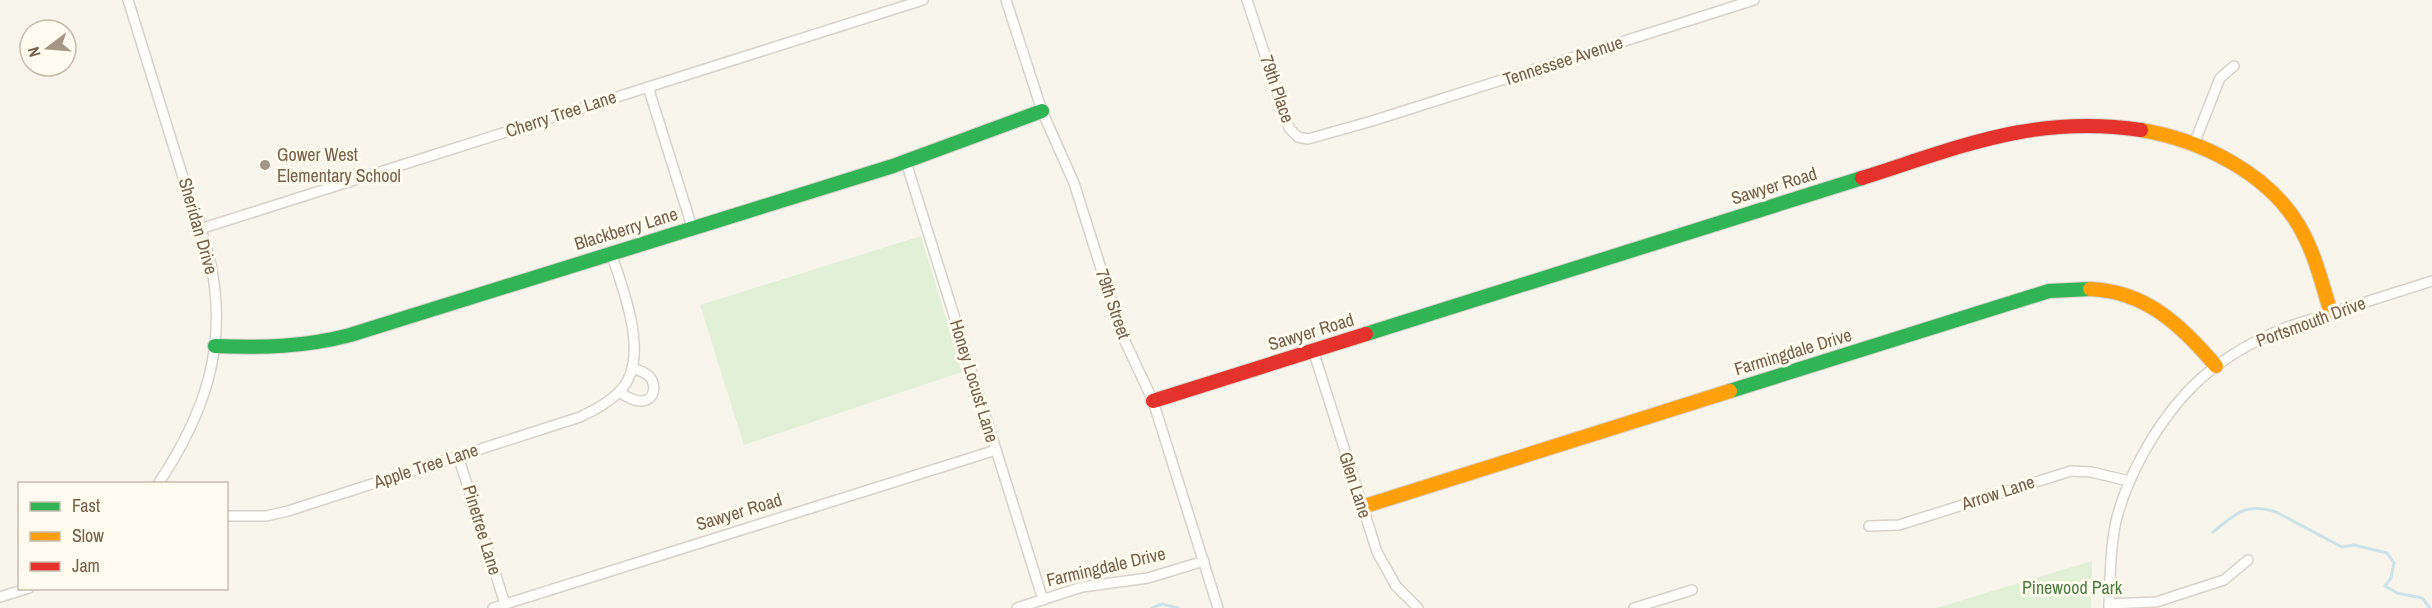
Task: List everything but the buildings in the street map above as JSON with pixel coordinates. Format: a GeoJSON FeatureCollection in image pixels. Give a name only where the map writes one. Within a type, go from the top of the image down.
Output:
{"type":"FeatureCollection","features":[{"type":"Feature","properties":{"kind":"street","name":"Sheridan Drive"},"geometry":{"type":"LineString","coordinates":[[128,0],[210,262],[215,286],[217,316],[215,346],[208,384],[194,422],[159,482]]}},
{"type":"Feature","properties":{"kind":"street","name":"Cherry Tree Lane"},"geometry":{"type":"LineString","coordinates":[[200,229],[923,0]]}},
{"type":"Feature","properties":{"kind":"street","name":"79th Street"},"geometry":{"type":"LineString","coordinates":[[1005,0],[1042,111],[1074,183],[1122,335],[1153,400],[1218,608]]}},
{"type":"Feature","properties":{"kind":"street","name":"79th Place"},"geometry":{"type":"LineString","coordinates":[[1247,0],[1283,114],[1289,128],[1298,137],[1308,139],[1324,136],[1372,121]]}},
{"type":"Feature","properties":{"kind":"street","name":"Tennessee Avenue"},"geometry":{"type":"LineString","coordinates":[[1372,121],[1754,0]]}},
{"type":"Feature","properties":{"kind":"street"},"geometry":{"type":"LineString","coordinates":[[2194,144],[2220,78],[2234,66]]}},
{"type":"Feature","properties":{"kind":"street"},"geometry":{"type":"LineString","coordinates":[[648,87],[692,227]]}},
{"type":"Feature","properties":{"kind":"street","name":"Blackberry Lane"},"geometry":{"type":"LineString","coordinates":[[215,346],[286,348],[330,340],[906,162],[1042,111]]}},
{"type":"Feature","properties":{"kind":"street","name":"Sawyer Road"},"geometry":{"type":"LineString","coordinates":[[1153,400],[2006,133],[2056,125],[2108,125],[2144,130],[2194,144],[2258,179],[2285,205],[2309,246],[2331,313]]}},
{"type":"Feature","properties":{"kind":"street","name":"Honey Locust Lane"},"geometry":{"type":"LineString","coordinates":[[906,162],[1043,600]]}},
{"type":"Feature","properties":{"kind":"street","name":"Apple Tree Lane"},"geometry":{"type":"LineString","coordinates":[[228,516],[266,516],[288,511],[580,417],[619,392],[626,383],[632,367],[633,324],[611,253]]}},
{"type":"Feature","properties":{"kind":"street","name":"Portsmouth Drive"},"geometry":{"type":"LineString","coordinates":[[2109,606],[2114,538],[2129,481],[2161,423],[2183,395],[2216,366],[2264,336],[2432,281]]}},
{"type":"Feature","properties":{"kind":"street","name":"Farmingdale Drive"},"geometry":{"type":"LineString","coordinates":[[1362,507],[2049,291],[2073,288],[2106,290],[2153,306],[2186,331],[2216,366]]}},
{"type":"Feature","properties":{"kind":"street","name":"Glen Lane"},"geometry":{"type":"LineString","coordinates":[[1313,350],[1377,552],[1396,586],[1418,608]]}},
{"type":"Feature","properties":{"kind":"street"},"geometry":{"type":"LineString","coordinates":[[619,392],[639,401],[648,400],[654,393],[654,385],[648,376],[632,367]]}},
{"type":"Feature","properties":{"kind":"street","name":"Sawyer Road"},"geometry":{"type":"LineString","coordinates":[[493,608],[996,450]]}},
{"type":"Feature","properties":{"kind":"street","name":"Pinetree Lane"},"geometry":{"type":"LineString","coordinates":[[459,456],[505,604]]}},
{"type":"Feature","properties":{"kind":"street","name":"Arrow Lane"},"geometry":{"type":"LineString","coordinates":[[1869,526],[1899,525],[2071,471],[2091,472],[2129,481]]}},
{"type":"Feature","properties":{"kind":"street"},"geometry":{"type":"LineString","coordinates":[[2109,606],[2145,604],[2224,580],[2248,560]]}},
{"type":"Feature","properties":{"kind":"street","name":"Farmingdale Drive"},"geometry":{"type":"LineString","coordinates":[[1017,608],[1094,585],[1148,578],[1204,561]]}},
{"type":"Feature","properties":{"kind":"street"},"geometry":{"type":"LineString","coordinates":[[0,597],[23,590]]}},
{"type":"Feature","properties":{"kind":"street"},"geometry":{"type":"LineString","coordinates":[[1634,608],[1692,590]]}},
{"type":"Feature","properties":{"kind":"green space"},"geometry":{"type":"Polygon","coordinates":[[[921,236],[962,372],[744,445],[700,305],[921,236]]]}},
{"type":"Feature","properties":{"kind":"green space","name":"Pinewood Park"},"geometry":{"type":"Polygon","coordinates":[[[2092,561],[2091,608],[1936,608],[2092,561]]]}},
{"type":"Feature","properties":{"kind":"waterway"},"geometry":{"type":"LineString","coordinates":[[2213,532],[2235,515],[2248,509],[2256,508],[2276,512],[2342,547],[2354,545],[2387,553],[2394,563],[2391,578],[2385,586],[2397,593],[2422,598],[2430,608]]}},
{"type":"Feature","properties":{"kind":"waterway"},"geometry":{"type":"LineString","coordinates":[[1152,608],[1162,604],[1178,608]]}},
{"type":"Feature","properties":{"kind":"traffic: fast"},"geometry":{"type":"LineString","coordinates":[[215,346],[283,346],[350,335],[893,166],[1042,111]]}},
{"type":"Feature","properties":{"kind":"traffic: fast"},"geometry":{"type":"LineString","coordinates":[[1366,334],[1862,178]]}},
{"type":"Feature","properties":{"kind":"traffic: fast"},"geometry":{"type":"LineString","coordinates":[[1730,391],[2049,291],[2090,289]]}},
{"type":"Feature","properties":{"kind":"traffic: slow"},"geometry":{"type":"LineString","coordinates":[[2141,130],[2187,142],[2209,151],[2231,162],[2270,190],[2286,207],[2305,236],[2331,313]]}},
{"type":"Feature","properties":{"kind":"traffic: slow"},"geometry":{"type":"LineString","coordinates":[[2090,289],[2129,296],[2161,313],[2190,337],[2216,366]]}},
{"type":"Feature","properties":{"kind":"traffic: slow"},"geometry":{"type":"LineString","coordinates":[[1362,507],[1730,391]]}},
{"type":"Feature","properties":{"kind":"traffic: jam"},"geometry":{"type":"LineString","coordinates":[[1862,178],[1965,145],[2032,130],[2066,126],[2103,126],[2141,130]]}},
{"type":"Feature","properties":{"kind":"traffic: jam"},"geometry":{"type":"LineString","coordinates":[[1153,401],[1366,334]]}},
{"type":"Feature","properties":{"kind":"place","name":"Gower West Elementary School"},"geometry":{"type":"Point","coordinates":[265,165]}}]}
